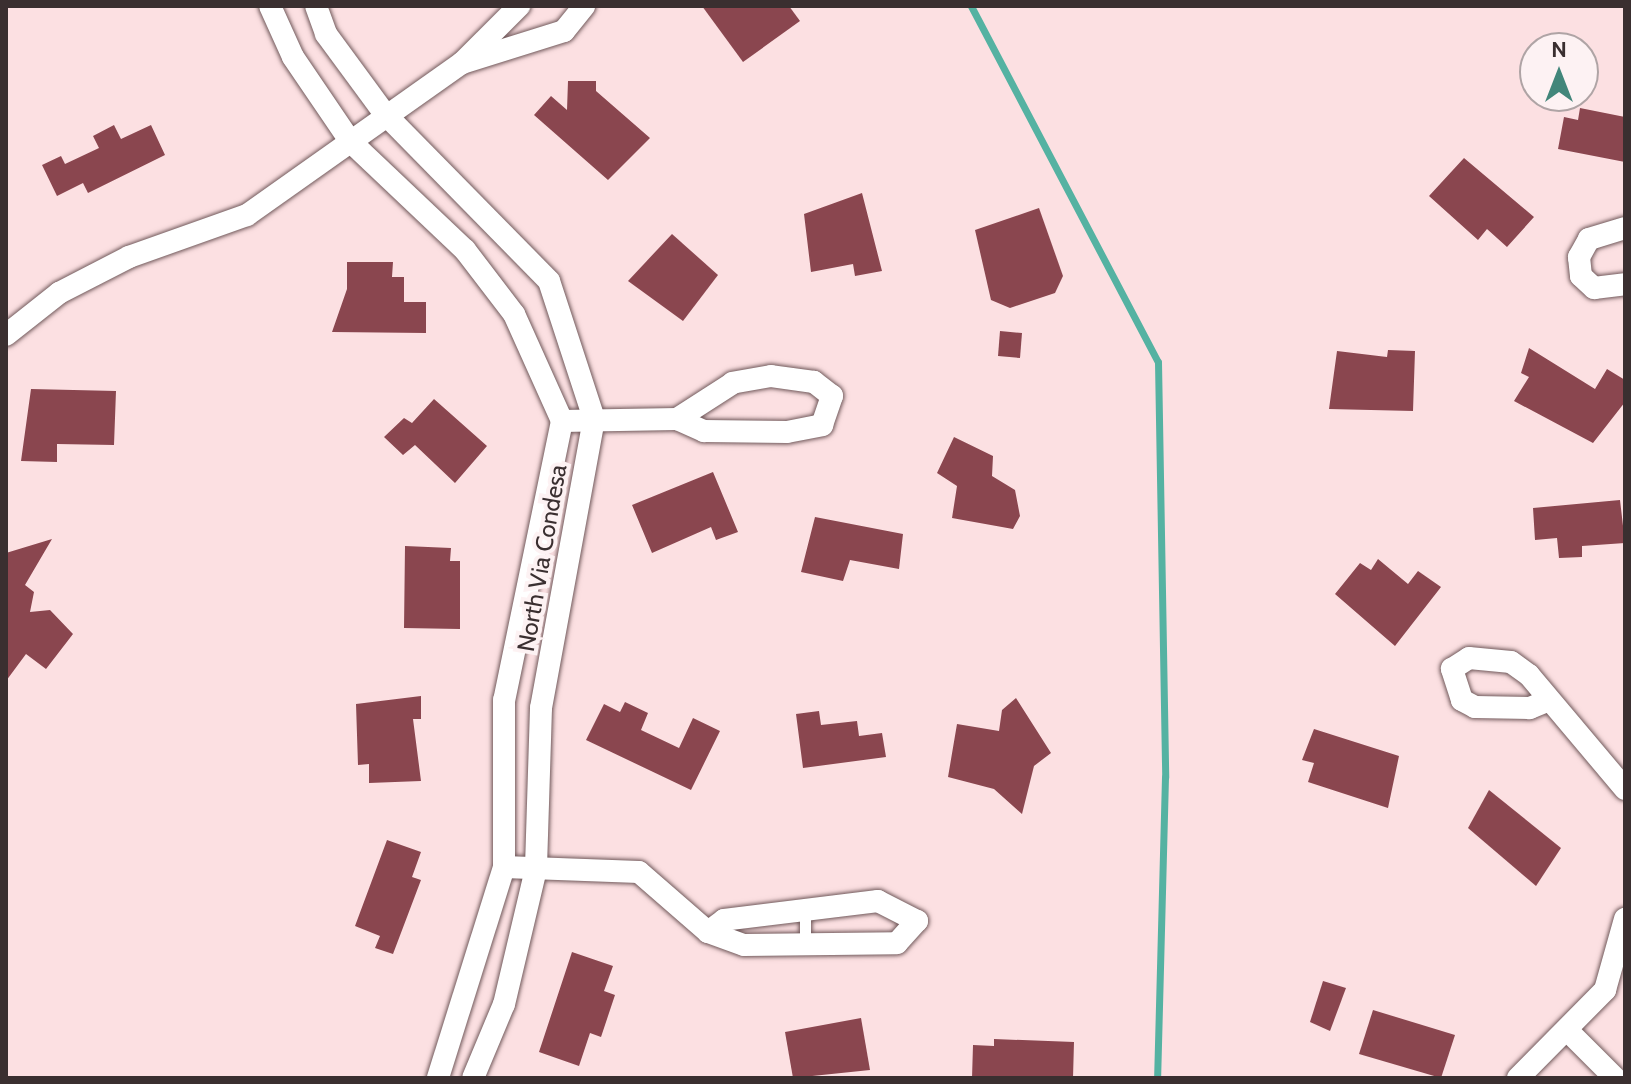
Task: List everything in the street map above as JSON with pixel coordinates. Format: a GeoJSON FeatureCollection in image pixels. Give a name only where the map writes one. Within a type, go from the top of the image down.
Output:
{"type":"FeatureCollection","features":[{"type":"Feature","properties":{"kind":"street"},"geometry":{"type":"LineString","coordinates":[[270,6],[293,57],[350,141],[465,250],[514,314],[562,421],[677,419],[704,431],[787,432],[822,425],[832,396],[814,382],[771,376],[733,383],[677,419]]}},
{"type":"Feature","properties":{"kind":"street","name":"North Via Condesa"},"geometry":{"type":"LineString","coordinates":[[316,6],[326,34],[384,113],[549,281],[594,419],[541,708],[536,869],[504,1004],[473,1078]]}},
{"type":"Feature","properties":{"kind":"street"},"geometry":{"type":"LineString","coordinates":[[6,335],[59,293],[129,257],[247,215],[384,113],[462,63],[519,6]]}},
{"type":"Feature","properties":{"kind":"street"},"geometry":{"type":"LineString","coordinates":[[462,63],[564,31],[584,6]]}},
{"type":"Feature","properties":{"kind":"street"},"geometry":{"type":"LineString","coordinates":[[1625,228],[1589,239],[1579,257],[1581,276],[1594,288],[1625,284]]}},
{"type":"Feature","properties":{"kind":"street","name":"North Via Condesa"},"geometry":{"type":"LineString","coordinates":[[438,1078],[504,867],[504,700],[562,421]]}},
{"type":"Feature","properties":{"kind":"street"},"geometry":{"type":"LineString","coordinates":[[1549,700],[1625,789]]}},
{"type":"Feature","properties":{"kind":"street"},"geometry":{"type":"LineString","coordinates":[[504,867],[639,872],[708,932],[744,945],[805,947],[897,943],[917,921],[878,901],[724,920],[708,932]]}},
{"type":"Feature","properties":{"kind":"street"},"geometry":{"type":"LineString","coordinates":[[1518,1078],[1570,1033],[1605,990],[1625,919]]}},
{"type":"Feature","properties":{"kind":"street"},"geometry":{"type":"LineString","coordinates":[[1570,1033],[1615,1078]]}},
{"type":"Feature","properties":{"kind":"lane"},"geometry":{"type":"LineString","coordinates":[[805,912],[805,947]]}},
{"type":"Feature","properties":{"kind":"building"},"geometry":{"type":"Polygon","coordinates":[[[702,6],[789,6],[800,21],[743,62],[702,6]]]}},
{"type":"Feature","properties":{"kind":"building"},"geometry":{"type":"Polygon","coordinates":[[[568,81],[596,81],[596,91],[650,138],[608,180],[534,115],[551,96],[567,110],[568,81]]]}},
{"type":"Feature","properties":{"kind":"building"},"geometry":{"type":"Polygon","coordinates":[[[1579,112],[1625,117],[1625,162],[1558,149],[1564,117],[1578,120],[1579,112]]]}},
{"type":"Feature","properties":{"kind":"building"},"geometry":{"type":"Polygon","coordinates":[[[114,125],[121,139],[151,125],[165,155],[88,193],[83,183],[57,196],[42,165],[61,156],[65,164],[99,148],[93,136],[114,125]]]}},
{"type":"Feature","properties":{"kind":"building"},"geometry":{"type":"Polygon","coordinates":[[[1464,158],[1534,217],[1507,247],[1487,229],[1478,240],[1429,196],[1464,158]]]}},
{"type":"Feature","properties":{"kind":"building"},"geometry":{"type":"Polygon","coordinates":[[[862,193],[882,271],[855,276],[853,264],[811,272],[804,214],[862,193]]]}},
{"type":"Feature","properties":{"kind":"building"},"geometry":{"type":"Polygon","coordinates":[[[1039,208],[1063,276],[1055,293],[1010,308],[991,300],[975,230],[1039,208]]]}},
{"type":"Feature","properties":{"kind":"building"},"geometry":{"type":"Polygon","coordinates":[[[672,234],[718,275],[683,321],[628,281],[672,234]]]}},
{"type":"Feature","properties":{"kind":"building"},"geometry":{"type":"Polygon","coordinates":[[[347,262],[393,262],[392,277],[404,277],[404,302],[426,302],[426,333],[332,332],[347,289],[347,262]]]}},
{"type":"Feature","properties":{"kind":"building"},"geometry":{"type":"Polygon","coordinates":[[[1000,331],[1022,333],[1020,358],[998,356],[1000,331]]]}},
{"type":"Feature","properties":{"kind":"building"},"geometry":{"type":"Polygon","coordinates":[[[1529,348],[1595,389],[1607,369],[1625,380],[1625,402],[1593,443],[1514,401],[1529,377],[1521,373],[1529,348]]]}},
{"type":"Feature","properties":{"kind":"building"},"geometry":{"type":"Polygon","coordinates":[[[1388,350],[1415,351],[1413,411],[1329,409],[1337,351],[1387,357],[1388,350]]]}},
{"type":"Feature","properties":{"kind":"building"},"geometry":{"type":"Polygon","coordinates":[[[31,389],[116,391],[114,445],[57,444],[57,462],[21,461],[31,389]]]}},
{"type":"Feature","properties":{"kind":"building"},"geometry":{"type":"Polygon","coordinates":[[[434,399],[487,446],[455,483],[415,445],[403,455],[384,437],[404,418],[412,423],[434,399]]]}},
{"type":"Feature","properties":{"kind":"building"},"geometry":{"type":"Polygon","coordinates":[[[954,437],[993,456],[992,476],[1015,490],[1020,516],[1013,529],[952,518],[957,486],[937,473],[954,437]]]}},
{"type":"Feature","properties":{"kind":"building"},"geometry":{"type":"Polygon","coordinates":[[[713,472],[738,532],[716,540],[711,527],[652,553],[632,505],[713,472]]]}},
{"type":"Feature","properties":{"kind":"building"},"geometry":{"type":"Polygon","coordinates":[[[1620,500],[1625,543],[1582,546],[1582,557],[1559,558],[1557,538],[1535,540],[1533,508],[1620,500]]]}},
{"type":"Feature","properties":{"kind":"building"},"geometry":{"type":"Polygon","coordinates":[[[815,517],[903,534],[899,569],[850,560],[843,581],[801,572],[815,517]]]}},
{"type":"Feature","properties":{"kind":"building"},"geometry":{"type":"Polygon","coordinates":[[[52,539],[25,585],[34,592],[30,612],[50,610],[73,634],[46,669],[26,654],[6,681],[6,553],[52,539]]]}},
{"type":"Feature","properties":{"kind":"building"},"geometry":{"type":"Polygon","coordinates":[[[405,546],[451,548],[450,561],[460,561],[460,629],[404,628],[405,546]]]}},
{"type":"Feature","properties":{"kind":"building"},"geometry":{"type":"Polygon","coordinates":[[[1378,559],[1408,584],[1418,571],[1441,587],[1395,646],[1335,594],[1360,563],[1371,570],[1378,559]]]}},
{"type":"Feature","properties":{"kind":"building"},"geometry":{"type":"Polygon","coordinates":[[[421,696],[421,719],[413,719],[421,781],[369,783],[369,764],[358,765],[356,704],[421,696]]]}},
{"type":"Feature","properties":{"kind":"building"},"geometry":{"type":"Polygon","coordinates":[[[1016,698],[1051,753],[1034,766],[1022,814],[994,789],[948,777],[957,724],[999,731],[1002,710],[1016,698]]]}},
{"type":"Feature","properties":{"kind":"building"},"geometry":{"type":"Polygon","coordinates":[[[625,702],[648,713],[641,730],[679,748],[693,718],[720,731],[691,790],[586,740],[604,704],[620,712],[625,702]]]}},
{"type":"Feature","properties":{"kind":"building"},"geometry":{"type":"Polygon","coordinates":[[[819,711],[821,725],[857,721],[859,736],[882,733],[886,757],[803,768],[796,714],[819,711]]]}},
{"type":"Feature","properties":{"kind":"building"},"geometry":{"type":"Polygon","coordinates":[[[1314,729],[1399,756],[1388,808],[1308,782],[1314,763],[1302,760],[1314,729]]]}},
{"type":"Feature","properties":{"kind":"building"},"geometry":{"type":"Polygon","coordinates":[[[1489,790],[1561,848],[1536,886],[1468,828],[1489,790]]]}},
{"type":"Feature","properties":{"kind":"building"},"geometry":{"type":"Polygon","coordinates":[[[387,840],[421,852],[412,877],[421,880],[393,954],[375,948],[380,936],[355,926],[387,840]]]}},
{"type":"Feature","properties":{"kind":"building"},"geometry":{"type":"Polygon","coordinates":[[[572,952],[613,966],[604,991],[615,995],[601,1037],[590,1033],[579,1066],[539,1052],[572,952]]]}},
{"type":"Feature","properties":{"kind":"building"},"geometry":{"type":"Polygon","coordinates":[[[1323,981],[1346,988],[1330,1031],[1310,1022],[1323,981]]]}},
{"type":"Feature","properties":{"kind":"building"},"geometry":{"type":"Polygon","coordinates":[[[1373,1010],[1455,1035],[1441,1078],[1359,1054],[1373,1010]]]}},
{"type":"Feature","properties":{"kind":"building"},"geometry":{"type":"Polygon","coordinates":[[[861,1018],[870,1070],[793,1078],[785,1032],[861,1018]]]}},
{"type":"Feature","properties":{"kind":"building"},"geometry":{"type":"Polygon","coordinates":[[[994,1039],[1074,1042],[1073,1078],[972,1078],[973,1045],[994,1046],[994,1039]]]}},
{"type":"Feature","properties":{"kind":"waterway"},"geometry":{"type":"LineString","coordinates":[[971,6],[1158,362],[1165,777],[1157,1078]]}}]}
